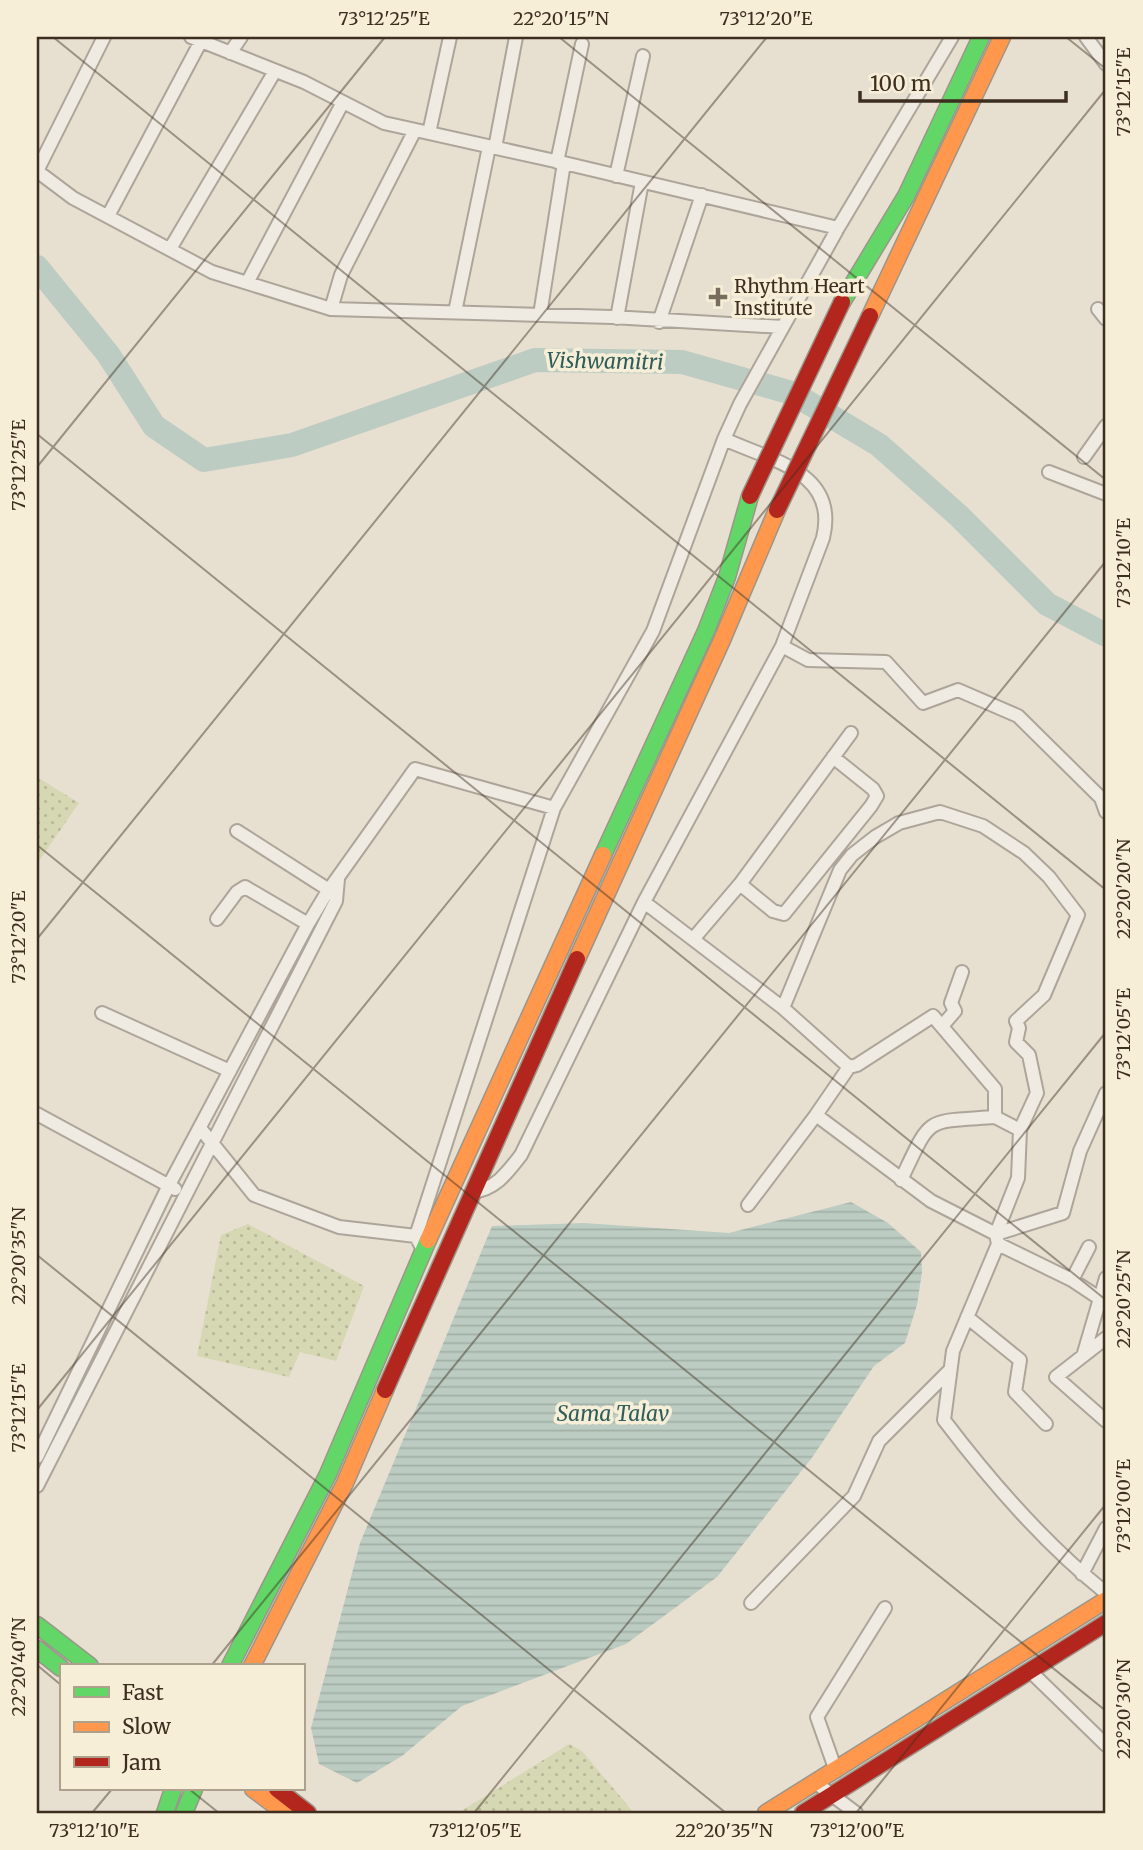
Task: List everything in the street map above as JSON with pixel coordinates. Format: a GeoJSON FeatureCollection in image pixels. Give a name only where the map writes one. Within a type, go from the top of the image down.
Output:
{"type":"FeatureCollection","features":[{"type":"Feature","properties":{"kind":"main road"},"geometry":{"type":"LineString","coordinates":[[231,1664],[316,1497],[420,1243],[705,631],[727,577],[750,496],[842,302],[906,196],[981,37]]}},
{"type":"Feature","properties":{"kind":"main road"},"geometry":{"type":"LineString","coordinates":[[253,1664],[333,1506],[777,510],[978,93],[1002,37]]}},
{"type":"Feature","properties":{"kind":"main road"},"geometry":{"type":"LineString","coordinates":[[316,1497],[333,1506]]}},
{"type":"Feature","properties":{"kind":"main road"},"geometry":{"type":"LineString","coordinates":[[280,1567],[298,1575]]}},
{"type":"Feature","properties":{"kind":"main road"},"geometry":{"type":"LineString","coordinates":[[766,1813],[1106,1600]]}},
{"type":"Feature","properties":{"kind":"main road"},"geometry":{"type":"LineString","coordinates":[[803,1813],[1106,1623]]}},
{"type":"Feature","properties":{"kind":"main road"},"geometry":{"type":"LineString","coordinates":[[37,1625],[87,1664]]}},
{"type":"Feature","properties":{"kind":"main road"},"geometry":{"type":"LineString","coordinates":[[37,1649],[60,1667]]}},
{"type":"Feature","properties":{"kind":"main road"},"geometry":{"type":"LineString","coordinates":[[165,1813],[173,1790]]}},
{"type":"Feature","properties":{"kind":"main road"},"geometry":{"type":"LineString","coordinates":[[184,1813],[194,1790]]}},
{"type":"Feature","properties":{"kind":"main road"},"geometry":{"type":"LineString","coordinates":[[254,1790],[285,1813]]}},
{"type":"Feature","properties":{"kind":"main road"},"geometry":{"type":"LineString","coordinates":[[278,1790],[308,1813]]}},
{"type":"Feature","properties":{"kind":"street"},"geometry":{"type":"LineString","coordinates":[[104,37],[37,171],[73,198],[212,272],[331,309],[618,318],[781,330]]}},
{"type":"Feature","properties":{"kind":"street"},"geometry":{"type":"LineString","coordinates":[[230,53],[241,37]]}},
{"type":"Feature","properties":{"kind":"street"},"geometry":{"type":"LineString","coordinates":[[429,133],[450,37]]}},
{"type":"Feature","properties":{"kind":"street"},"geometry":{"type":"LineString","coordinates":[[455,312],[516,37]]}},
{"type":"Feature","properties":{"kind":"street"},"geometry":{"type":"LineString","coordinates":[[200,1128],[254,1195],[339,1227],[420,1243],[554,808],[653,631],[724,439],[740,404],[838,228],[952,37]]}},
{"type":"Feature","properties":{"kind":"street"},"geometry":{"type":"LineString","coordinates":[[108,216],[196,39],[275,71],[384,123],[838,228]]}},
{"type":"Feature","properties":{"kind":"street"},"geometry":{"type":"LineString","coordinates":[[1093,40],[1106,64]]}},
{"type":"Feature","properties":{"kind":"street"},"geometry":{"type":"LineString","coordinates":[[540,315],[560,162],[582,44]]}},
{"type":"Feature","properties":{"kind":"street"},"geometry":{"type":"LineString","coordinates":[[616,176],[643,56]]}},
{"type":"Feature","properties":{"kind":"street"},"geometry":{"type":"LineString","coordinates":[[170,249],[275,71]]}},
{"type":"Feature","properties":{"kind":"street"},"geometry":{"type":"LineString","coordinates":[[247,283],[343,102]]}},
{"type":"Feature","properties":{"kind":"street"},"geometry":{"type":"LineString","coordinates":[[331,309],[341,275],[415,130]]}},
{"type":"Feature","properties":{"kind":"street"},"geometry":{"type":"LineString","coordinates":[[618,318],[642,182]]}},
{"type":"Feature","properties":{"kind":"street"},"geometry":{"type":"LineString","coordinates":[[660,322],[702,195]]}},
{"type":"Feature","properties":{"kind":"street"},"geometry":{"type":"LineString","coordinates":[[1084,457],[1106,426]]}},
{"type":"Feature","properties":{"kind":"street"},"geometry":{"type":"LineString","coordinates":[[472,1192],[486,1190],[503,1178],[521,1155],[644,902],[782,646],[823,538],[827,521],[825,505],[821,492],[806,476],[724,439]]}},
{"type":"Feature","properties":{"kind":"street"},"geometry":{"type":"LineString","coordinates":[[1049,472],[1106,494]]}},
{"type":"Feature","properties":{"kind":"street"},"geometry":{"type":"LineString","coordinates":[[782,646],[808,660],[886,662],[923,703],[958,690],[1018,716],[1101,798],[1106,812]]}},
{"type":"Feature","properties":{"kind":"street"},"geometry":{"type":"LineString","coordinates":[[694,938],[740,884],[850,733]]}},
{"type":"Feature","properties":{"kind":"street"},"geometry":{"type":"LineString","coordinates":[[740,884],[773,911],[784,914],[870,806],[877,796],[873,789],[833,757]]}},
{"type":"Feature","properties":{"kind":"street"},"geometry":{"type":"LineString","coordinates":[[37,1486],[73,1403],[104,1321],[169,1185],[308,924],[415,769],[554,808]]}},
{"type":"Feature","properties":{"kind":"street"},"geometry":{"type":"LineString","coordinates":[[783,1008],[840,870],[852,855],[900,823],[940,813],[984,826],[1024,853],[1049,877],[1078,915],[1044,995],[1016,1021],[1019,1028],[1016,1042],[1029,1055],[1037,1093],[1020,1130],[1018,1178],[953,1351],[944,1420],[985,1474],[1082,1574],[1106,1593]]}},
{"type":"Feature","properties":{"kind":"street"},"geometry":{"type":"LineString","coordinates":[[237,831],[329,890]]}},
{"type":"Feature","properties":{"kind":"street"},"geometry":{"type":"LineString","coordinates":[[37,1457],[118,1327],[336,901],[338,878]]}},
{"type":"Feature","properties":{"kind":"street"},"geometry":{"type":"LineString","coordinates":[[217,919],[237,891],[244,887],[308,924]]}},
{"type":"Feature","properties":{"kind":"street"},"geometry":{"type":"LineString","coordinates":[[644,902],[783,1008],[849,1067]]}},
{"type":"Feature","properties":{"kind":"street"},"geometry":{"type":"LineString","coordinates":[[942,1026],[956,1011],[951,1003],[962,972]]}},
{"type":"Feature","properties":{"kind":"street"},"geometry":{"type":"LineString","coordinates":[[102,1013],[230,1071]]}},
{"type":"Feature","properties":{"kind":"street"},"geometry":{"type":"LineString","coordinates":[[748,1205],[849,1067],[857,1065],[933,1016],[995,1089],[995,1117]]}},
{"type":"Feature","properties":{"kind":"street"},"geometry":{"type":"LineString","coordinates":[[997,1239],[1063,1213],[1080,1151],[1106,1093]]}},
{"type":"Feature","properties":{"kind":"street"},"geometry":{"type":"LineString","coordinates":[[37,1114],[185,1196]]}},
{"type":"Feature","properties":{"kind":"street"},"geometry":{"type":"LineString","coordinates":[[816,1115],[931,1201],[1100,1298]]}},
{"type":"Feature","properties":{"kind":"street"},"geometry":{"type":"LineString","coordinates":[[901,1180],[924,1132],[934,1122],[995,1117],[1020,1130]]}},
{"type":"Feature","properties":{"kind":"street"},"geometry":{"type":"LineString","coordinates":[[1072,1280],[1089,1247]]}},
{"type":"Feature","properties":{"kind":"street"},"geometry":{"type":"LineString","coordinates":[[1084,1353],[1106,1278]]}},
{"type":"Feature","properties":{"kind":"street"},"geometry":{"type":"LineString","coordinates":[[967,1317],[1020,1360],[1015,1392],[1046,1424]]}},
{"type":"Feature","properties":{"kind":"street"},"geometry":{"type":"LineString","coordinates":[[104,1321],[118,1327]]}},
{"type":"Feature","properties":{"kind":"street"},"geometry":{"type":"LineString","coordinates":[[1106,1338],[1056,1377],[1106,1421]]}},
{"type":"Feature","properties":{"kind":"street"},"geometry":{"type":"LineString","coordinates":[[751,1603],[854,1496],[879,1441],[949,1371]]}},
{"type":"Feature","properties":{"kind":"street"},"geometry":{"type":"LineString","coordinates":[[1082,1574],[1106,1528]]}},
{"type":"Feature","properties":{"kind":"street"},"geometry":{"type":"LineString","coordinates":[[836,1770],[817,1717],[885,1608]]}},
{"type":"Feature","properties":{"kind":"street"},"geometry":{"type":"LineString","coordinates":[[1029,1670],[1106,1745]]}},
{"type":"Feature","properties":{"kind":"street"},"geometry":{"type":"LineString","coordinates":[[816,1783],[856,1813]]}},
{"type":"Feature","properties":{"kind":"green space"},"geometry":{"type":"Polygon","coordinates":[[[37,777],[79,803],[37,864],[37,777]]]}},
{"type":"Feature","properties":{"kind":"green space"},"geometry":{"type":"Polygon","coordinates":[[[248,1224],[364,1286],[336,1361],[300,1352],[289,1377],[197,1356],[221,1235],[248,1224]]]}},
{"type":"Feature","properties":{"kind":"green space"},"geometry":{"type":"Polygon","coordinates":[[[569,1744],[582,1751],[634,1813],[458,1813],[569,1744]]]}},
{"type":"Feature","properties":{"kind":"water","name":"Sama Talav"},"geometry":{"type":"Polygon","coordinates":[[[851,1202],[888,1223],[921,1252],[922,1272],[917,1305],[905,1343],[874,1366],[811,1459],[717,1577],[626,1644],[462,1706],[402,1756],[357,1783],[319,1764],[311,1728],[360,1543],[492,1226],[584,1223],[729,1233],[851,1202]]]}},
{"type":"Feature","properties":{"kind":"waterway","name":"Vishwamitri"},"geometry":{"type":"LineString","coordinates":[[37,267],[108,354],[154,426],[204,460],[292,445],[535,360],[682,362],[792,393],[879,445],[959,516],[1047,604],[1106,635]]}},
{"type":"Feature","properties":{"kind":"traffic: fast"},"geometry":{"type":"LineString","coordinates":[[842,302],[906,196],[981,37]]}},
{"type":"Feature","properties":{"kind":"traffic: fast"},"geometry":{"type":"LineString","coordinates":[[603,855],[706,631],[727,577],[750,496]]}},
{"type":"Feature","properties":{"kind":"traffic: fast"},"geometry":{"type":"LineString","coordinates":[[231,1664],[328,1474],[428,1240]]}},
{"type":"Feature","properties":{"kind":"traffic: fast"},"geometry":{"type":"LineString","coordinates":[[37,1625],[87,1664]]}},
{"type":"Feature","properties":{"kind":"traffic: fast"},"geometry":{"type":"LineString","coordinates":[[37,1649],[60,1667]]}},
{"type":"Feature","properties":{"kind":"traffic: fast"},"geometry":{"type":"LineString","coordinates":[[165,1813],[173,1790]]}},
{"type":"Feature","properties":{"kind":"traffic: fast"},"geometry":{"type":"LineString","coordinates":[[184,1813],[194,1790]]}},
{"type":"Feature","properties":{"kind":"traffic: slow"},"geometry":{"type":"LineString","coordinates":[[870,316],[1002,37]]}},
{"type":"Feature","properties":{"kind":"traffic: slow"},"geometry":{"type":"LineString","coordinates":[[577,959],[722,640],[777,510]]}},
{"type":"Feature","properties":{"kind":"traffic: slow"},"geometry":{"type":"LineString","coordinates":[[428,1240],[603,855]]}},
{"type":"Feature","properties":{"kind":"traffic: slow"},"geometry":{"type":"LineString","coordinates":[[253,1664],[345,1483],[385,1390]]}},
{"type":"Feature","properties":{"kind":"traffic: slow"},"geometry":{"type":"LineString","coordinates":[[766,1813],[1106,1600]]}},
{"type":"Feature","properties":{"kind":"traffic: slow"},"geometry":{"type":"LineString","coordinates":[[254,1790],[285,1813]]}},
{"type":"Feature","properties":{"kind":"traffic: jam"},"geometry":{"type":"LineString","coordinates":[[750,496],[842,302]]}},
{"type":"Feature","properties":{"kind":"traffic: jam"},"geometry":{"type":"LineString","coordinates":[[777,510],[870,316]]}},
{"type":"Feature","properties":{"kind":"traffic: jam"},"geometry":{"type":"LineString","coordinates":[[385,1390],[577,959]]}},
{"type":"Feature","properties":{"kind":"traffic: jam"},"geometry":{"type":"LineString","coordinates":[[803,1813],[1106,1623]]}},
{"type":"Feature","properties":{"kind":"traffic: jam"},"geometry":{"type":"LineString","coordinates":[[278,1790],[308,1813]]}},
{"type":"Feature","properties":{"kind":"place","name":"Rhythm Heart Institute"},"geometry":{"type":"Point","coordinates":[718,297]}}]}
